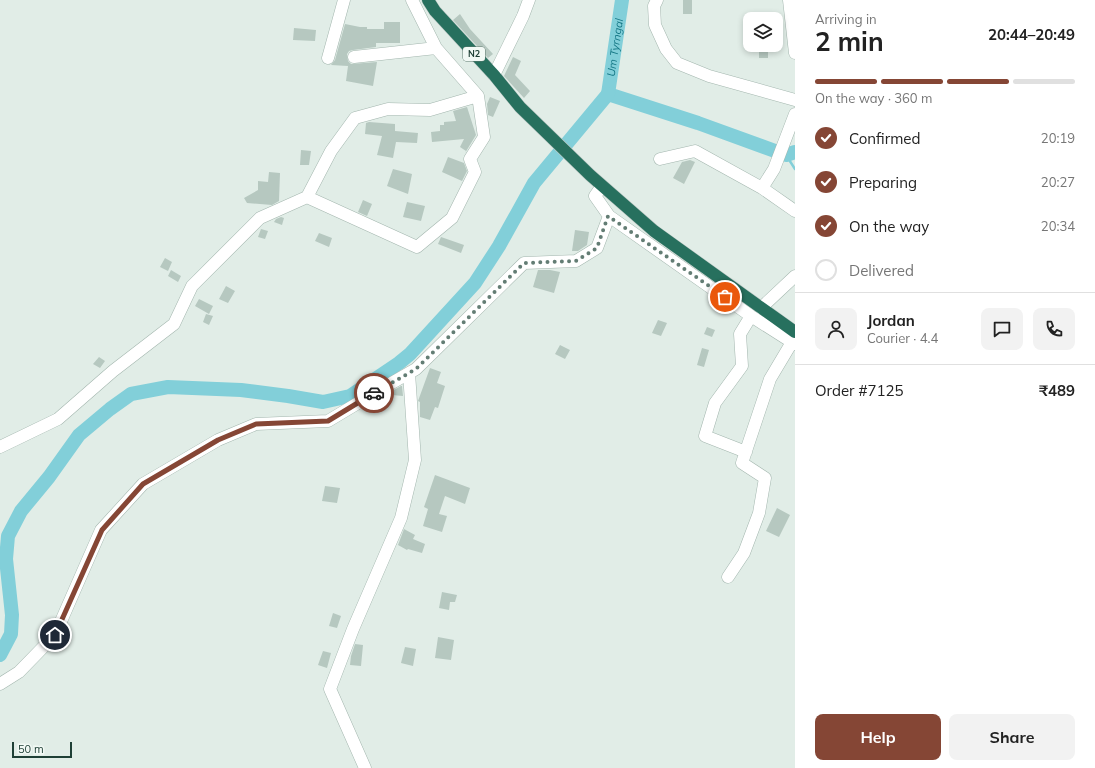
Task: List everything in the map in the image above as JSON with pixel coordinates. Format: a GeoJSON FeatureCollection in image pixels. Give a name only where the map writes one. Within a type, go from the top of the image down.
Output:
{"type":"FeatureCollection","features":[{"type":"Feature","properties":{"kind":"highway","name":"N2"},"geometry":{"type":"LineString","coordinates":[[428,0],[435,11],[494,75],[520,107],[590,175],[654,231],[761,308],[794,339]]}},
{"type":"Feature","properties":{"kind":"street"},"geometry":{"type":"LineString","coordinates":[[328,58],[344,0]]}},
{"type":"Feature","properties":{"kind":"street"},"geometry":{"type":"LineString","coordinates":[[307,197],[417,247],[452,218],[475,172],[470,160],[484,137],[478,96],[436,48],[412,0]]}},
{"type":"Feature","properties":{"kind":"street"},"geometry":{"type":"LineString","coordinates":[[494,75],[523,16],[529,0]]}},
{"type":"Feature","properties":{"kind":"street"},"geometry":{"type":"LineString","coordinates":[[657,0],[654,6],[655,25],[666,49],[678,63],[709,76],[795,100]]}},
{"type":"Feature","properties":{"kind":"street"},"geometry":{"type":"LineString","coordinates":[[789,0],[795,54]]}},
{"type":"Feature","properties":{"kind":"street"},"geometry":{"type":"LineString","coordinates":[[354,57],[436,48]]}},
{"type":"Feature","properties":{"kind":"street"},"geometry":{"type":"LineString","coordinates":[[0,447],[58,420],[113,371],[174,324],[192,286],[260,218],[307,197],[331,150],[355,118],[388,109],[430,110],[478,96]]}},
{"type":"Feature","properties":{"kind":"street"},"geometry":{"type":"LineString","coordinates":[[762,188],[774,169],[795,114]]}},
{"type":"Feature","properties":{"kind":"street"},"geometry":{"type":"LineString","coordinates":[[660,159],[695,151],[762,188],[795,211]]}},
{"type":"Feature","properties":{"kind":"street"},"geometry":{"type":"LineString","coordinates":[[602,186],[595,196],[608,216],[751,316],[794,339],[770,379],[742,463],[765,478],[759,513],[744,553],[728,577]]}},
{"type":"Feature","properties":{"kind":"street"},"geometry":{"type":"LineString","coordinates":[[0,684],[19,672],[55,635],[102,530],[143,484],[218,440],[256,424],[328,421],[416,369],[524,263],[576,261],[597,248],[608,216]]}},
{"type":"Feature","properties":{"kind":"street"},"geometry":{"type":"LineString","coordinates":[[761,308],[795,276]]}},
{"type":"Feature","properties":{"kind":"street"},"geometry":{"type":"LineString","coordinates":[[746,452],[706,436],[715,403],[742,366],[740,334],[751,316]]}},
{"type":"Feature","properties":{"kind":"street"},"geometry":{"type":"LineString","coordinates":[[366,768],[330,689],[353,629],[401,518],[415,460],[409,373]]}},
{"type":"Feature","properties":{"kind":"building"},"geometry":{"type":"Polygon","coordinates":[[[683,0],[692,0],[692,14],[683,14],[683,0]]]}},
{"type":"Feature","properties":{"kind":"building"},"geometry":{"type":"Polygon","coordinates":[[[460,14],[470,29],[493,54],[488,58],[453,20],[460,14]]]}},
{"type":"Feature","properties":{"kind":"building"},"geometry":{"type":"Polygon","coordinates":[[[384,22],[400,22],[400,43],[376,43],[376,47],[353,50],[349,51],[347,54],[348,61],[351,64],[377,62],[373,86],[346,81],[348,66],[331,65],[335,60],[345,24],[367,27],[367,29],[384,29],[384,22]]]}},
{"type":"Feature","properties":{"kind":"building"},"geometry":{"type":"Polygon","coordinates":[[[294,28],[316,30],[315,41],[293,40],[294,28]]]}},
{"type":"Feature","properties":{"kind":"building"},"geometry":{"type":"Polygon","coordinates":[[[759,52],[768,52],[768,58],[759,58],[759,52]]]}},
{"type":"Feature","properties":{"kind":"building"},"geometry":{"type":"Polygon","coordinates":[[[513,57],[521,61],[515,75],[530,91],[524,98],[504,76],[513,57]]]}},
{"type":"Feature","properties":{"kind":"building"},"geometry":{"type":"Polygon","coordinates":[[[490,97],[500,101],[493,117],[488,115],[487,104],[490,97]]]}},
{"type":"Feature","properties":{"kind":"building"},"geometry":{"type":"Polygon","coordinates":[[[467,107],[476,135],[465,153],[466,151],[460,147],[464,139],[432,142],[431,132],[440,131],[440,125],[444,125],[444,122],[456,121],[453,111],[467,107]]]}},
{"type":"Feature","properties":{"kind":"building"},"geometry":{"type":"Polygon","coordinates":[[[366,123],[395,124],[395,131],[418,133],[417,143],[396,142],[393,158],[377,155],[382,136],[365,134],[366,123]]]}},
{"type":"Feature","properties":{"kind":"building"},"geometry":{"type":"Polygon","coordinates":[[[301,150],[311,151],[309,165],[300,165],[301,150]]]}},
{"type":"Feature","properties":{"kind":"building"},"geometry":{"type":"Polygon","coordinates":[[[448,157],[464,163],[467,171],[462,181],[442,172],[448,157]]]}},
{"type":"Feature","properties":{"kind":"building"},"geometry":{"type":"Polygon","coordinates":[[[690,160],[695,162],[684,184],[673,178],[682,162],[690,160]]]}},
{"type":"Feature","properties":{"kind":"building"},"geometry":{"type":"Polygon","coordinates":[[[393,169],[412,174],[408,194],[387,186],[393,169]]]}},
{"type":"Feature","properties":{"kind":"building"},"geometry":{"type":"Polygon","coordinates":[[[269,172],[280,173],[279,201],[272,205],[247,203],[244,198],[258,190],[258,181],[268,182],[269,172]]]}},
{"type":"Feature","properties":{"kind":"building"},"geometry":{"type":"Polygon","coordinates":[[[363,200],[372,204],[367,216],[358,212],[363,200]]]}},
{"type":"Feature","properties":{"kind":"building"},"geometry":{"type":"Polygon","coordinates":[[[407,202],[425,206],[421,221],[403,217],[407,202]]]}},
{"type":"Feature","properties":{"kind":"building"},"geometry":{"type":"Polygon","coordinates":[[[281,217],[284,218],[282,225],[274,222],[276,219],[281,217]]]}},
{"type":"Feature","properties":{"kind":"building"},"geometry":{"type":"Polygon","coordinates":[[[261,229],[268,231],[265,239],[258,237],[261,229]]]}},
{"type":"Feature","properties":{"kind":"building"},"geometry":{"type":"Polygon","coordinates":[[[575,230],[589,232],[587,245],[578,251],[572,251],[575,230]]]}},
{"type":"Feature","properties":{"kind":"building"},"geometry":{"type":"Polygon","coordinates":[[[319,233],[332,238],[329,247],[315,241],[319,233]]]}},
{"type":"Feature","properties":{"kind":"building"},"geometry":{"type":"Polygon","coordinates":[[[441,237],[464,245],[461,253],[438,244],[441,237]]]}},
{"type":"Feature","properties":{"kind":"building"},"geometry":{"type":"Polygon","coordinates":[[[165,258],[172,262],[168,271],[160,267],[165,258]]]}},
{"type":"Feature","properties":{"kind":"building"},"geometry":{"type":"Polygon","coordinates":[[[171,270],[181,276],[178,282],[168,276],[171,270]]]}},
{"type":"Feature","properties":{"kind":"building"},"geometry":{"type":"Polygon","coordinates":[[[538,270],[560,272],[554,293],[533,287],[538,270]]]}},
{"type":"Feature","properties":{"kind":"building"},"geometry":{"type":"Polygon","coordinates":[[[226,286],[235,291],[228,303],[219,299],[226,286]]]}},
{"type":"Feature","properties":{"kind":"building"},"geometry":{"type":"Polygon","coordinates":[[[199,299],[213,306],[209,314],[195,306],[199,299]]]}},
{"type":"Feature","properties":{"kind":"building"},"geometry":{"type":"Polygon","coordinates":[[[206,314],[213,316],[209,325],[203,322],[206,314]]]}},
{"type":"Feature","properties":{"kind":"building"},"geometry":{"type":"Polygon","coordinates":[[[658,320],[667,323],[661,336],[652,333],[658,320]]]}},
{"type":"Feature","properties":{"kind":"building"},"geometry":{"type":"Polygon","coordinates":[[[707,327],[715,330],[712,337],[704,334],[707,327]]]}},
{"type":"Feature","properties":{"kind":"building"},"geometry":{"type":"Polygon","coordinates":[[[560,345],[570,350],[565,359],[555,354],[560,345]]]}},
{"type":"Feature","properties":{"kind":"building"},"geometry":{"type":"Polygon","coordinates":[[[702,348],[709,350],[704,367],[697,365],[702,348]]]}},
{"type":"Feature","properties":{"kind":"building"},"geometry":{"type":"Polygon","coordinates":[[[99,357],[105,361],[100,368],[93,364],[99,357]]]}},
{"type":"Feature","properties":{"kind":"building"},"geometry":{"type":"Polygon","coordinates":[[[430,368],[441,372],[437,383],[445,386],[438,408],[435,407],[430,420],[420,417],[420,402],[418,401],[430,368]]]}},
{"type":"Feature","properties":{"kind":"building"},"geometry":{"type":"Polygon","coordinates":[[[401,386],[403,396],[392,395],[392,391],[401,386]]]}},
{"type":"Feature","properties":{"kind":"building"},"geometry":{"type":"Polygon","coordinates":[[[435,475],[470,488],[465,504],[445,496],[439,514],[447,516],[442,532],[423,526],[428,509],[424,507],[435,475]]]}},
{"type":"Feature","properties":{"kind":"building"},"geometry":{"type":"Polygon","coordinates":[[[325,486],[340,488],[337,503],[322,501],[325,486]]]}},
{"type":"Feature","properties":{"kind":"building"},"geometry":{"type":"Polygon","coordinates":[[[777,508],[790,515],[779,537],[766,531],[777,508]]]}},
{"type":"Feature","properties":{"kind":"building"},"geometry":{"type":"Polygon","coordinates":[[[404,529],[415,535],[413,539],[425,544],[422,553],[407,550],[398,545],[404,529]]]}},
{"type":"Feature","properties":{"kind":"building"},"geometry":{"type":"Polygon","coordinates":[[[442,592],[457,595],[455,602],[450,602],[449,610],[439,608],[442,592]]]}},
{"type":"Feature","properties":{"kind":"building"},"geometry":{"type":"Polygon","coordinates":[[[333,613],[341,616],[337,628],[329,626],[333,613]]]}},
{"type":"Feature","properties":{"kind":"building"},"geometry":{"type":"Polygon","coordinates":[[[438,637],[454,640],[451,660],[435,658],[438,637]]]}},
{"type":"Feature","properties":{"kind":"building"},"geometry":{"type":"Polygon","coordinates":[[[355,644],[363,645],[361,666],[350,665],[355,644]]]}},
{"type":"Feature","properties":{"kind":"building"},"geometry":{"type":"Polygon","coordinates":[[[405,647],[416,649],[413,666],[401,663],[405,647]]]}},
{"type":"Feature","properties":{"kind":"building"},"geometry":{"type":"Polygon","coordinates":[[[323,651],[331,653],[327,668],[318,665],[323,651]]]}},
{"type":"Feature","properties":{"kind":"waterway","name":"Um Tyrngal"},"geometry":{"type":"LineString","coordinates":[[608,94],[622,0]]}},
{"type":"Feature","properties":{"kind":"waterway"},"geometry":{"type":"LineString","coordinates":[[608,94],[698,123],[786,155],[795,152]]}},
{"type":"Feature","properties":{"kind":"waterway"},"geometry":{"type":"LineString","coordinates":[[0,655],[11,634],[12,615],[6,559],[8,536],[21,511],[49,477],[79,435],[110,409],[131,394],[168,387],[241,390],[323,402],[350,396],[410,354],[475,283],[499,246],[534,183],[608,94]]}},
{"type":"Feature","properties":{"kind":"waterway"},"geometry":{"type":"LineString","coordinates":[[786,155],[795,169]]}},
{"type":"Feature","properties":{"kind":"way so far"},"geometry":{"type":"LineString","coordinates":[[374,393],[416,369],[524,263],[576,261],[597,248],[608,216],[725,297]]}},
{"type":"Feature","properties":{"kind":"route"},"geometry":{"type":"LineString","coordinates":[[55,635],[102,530],[143,484],[218,440],[256,424],[328,421],[374,393]]}}]}
